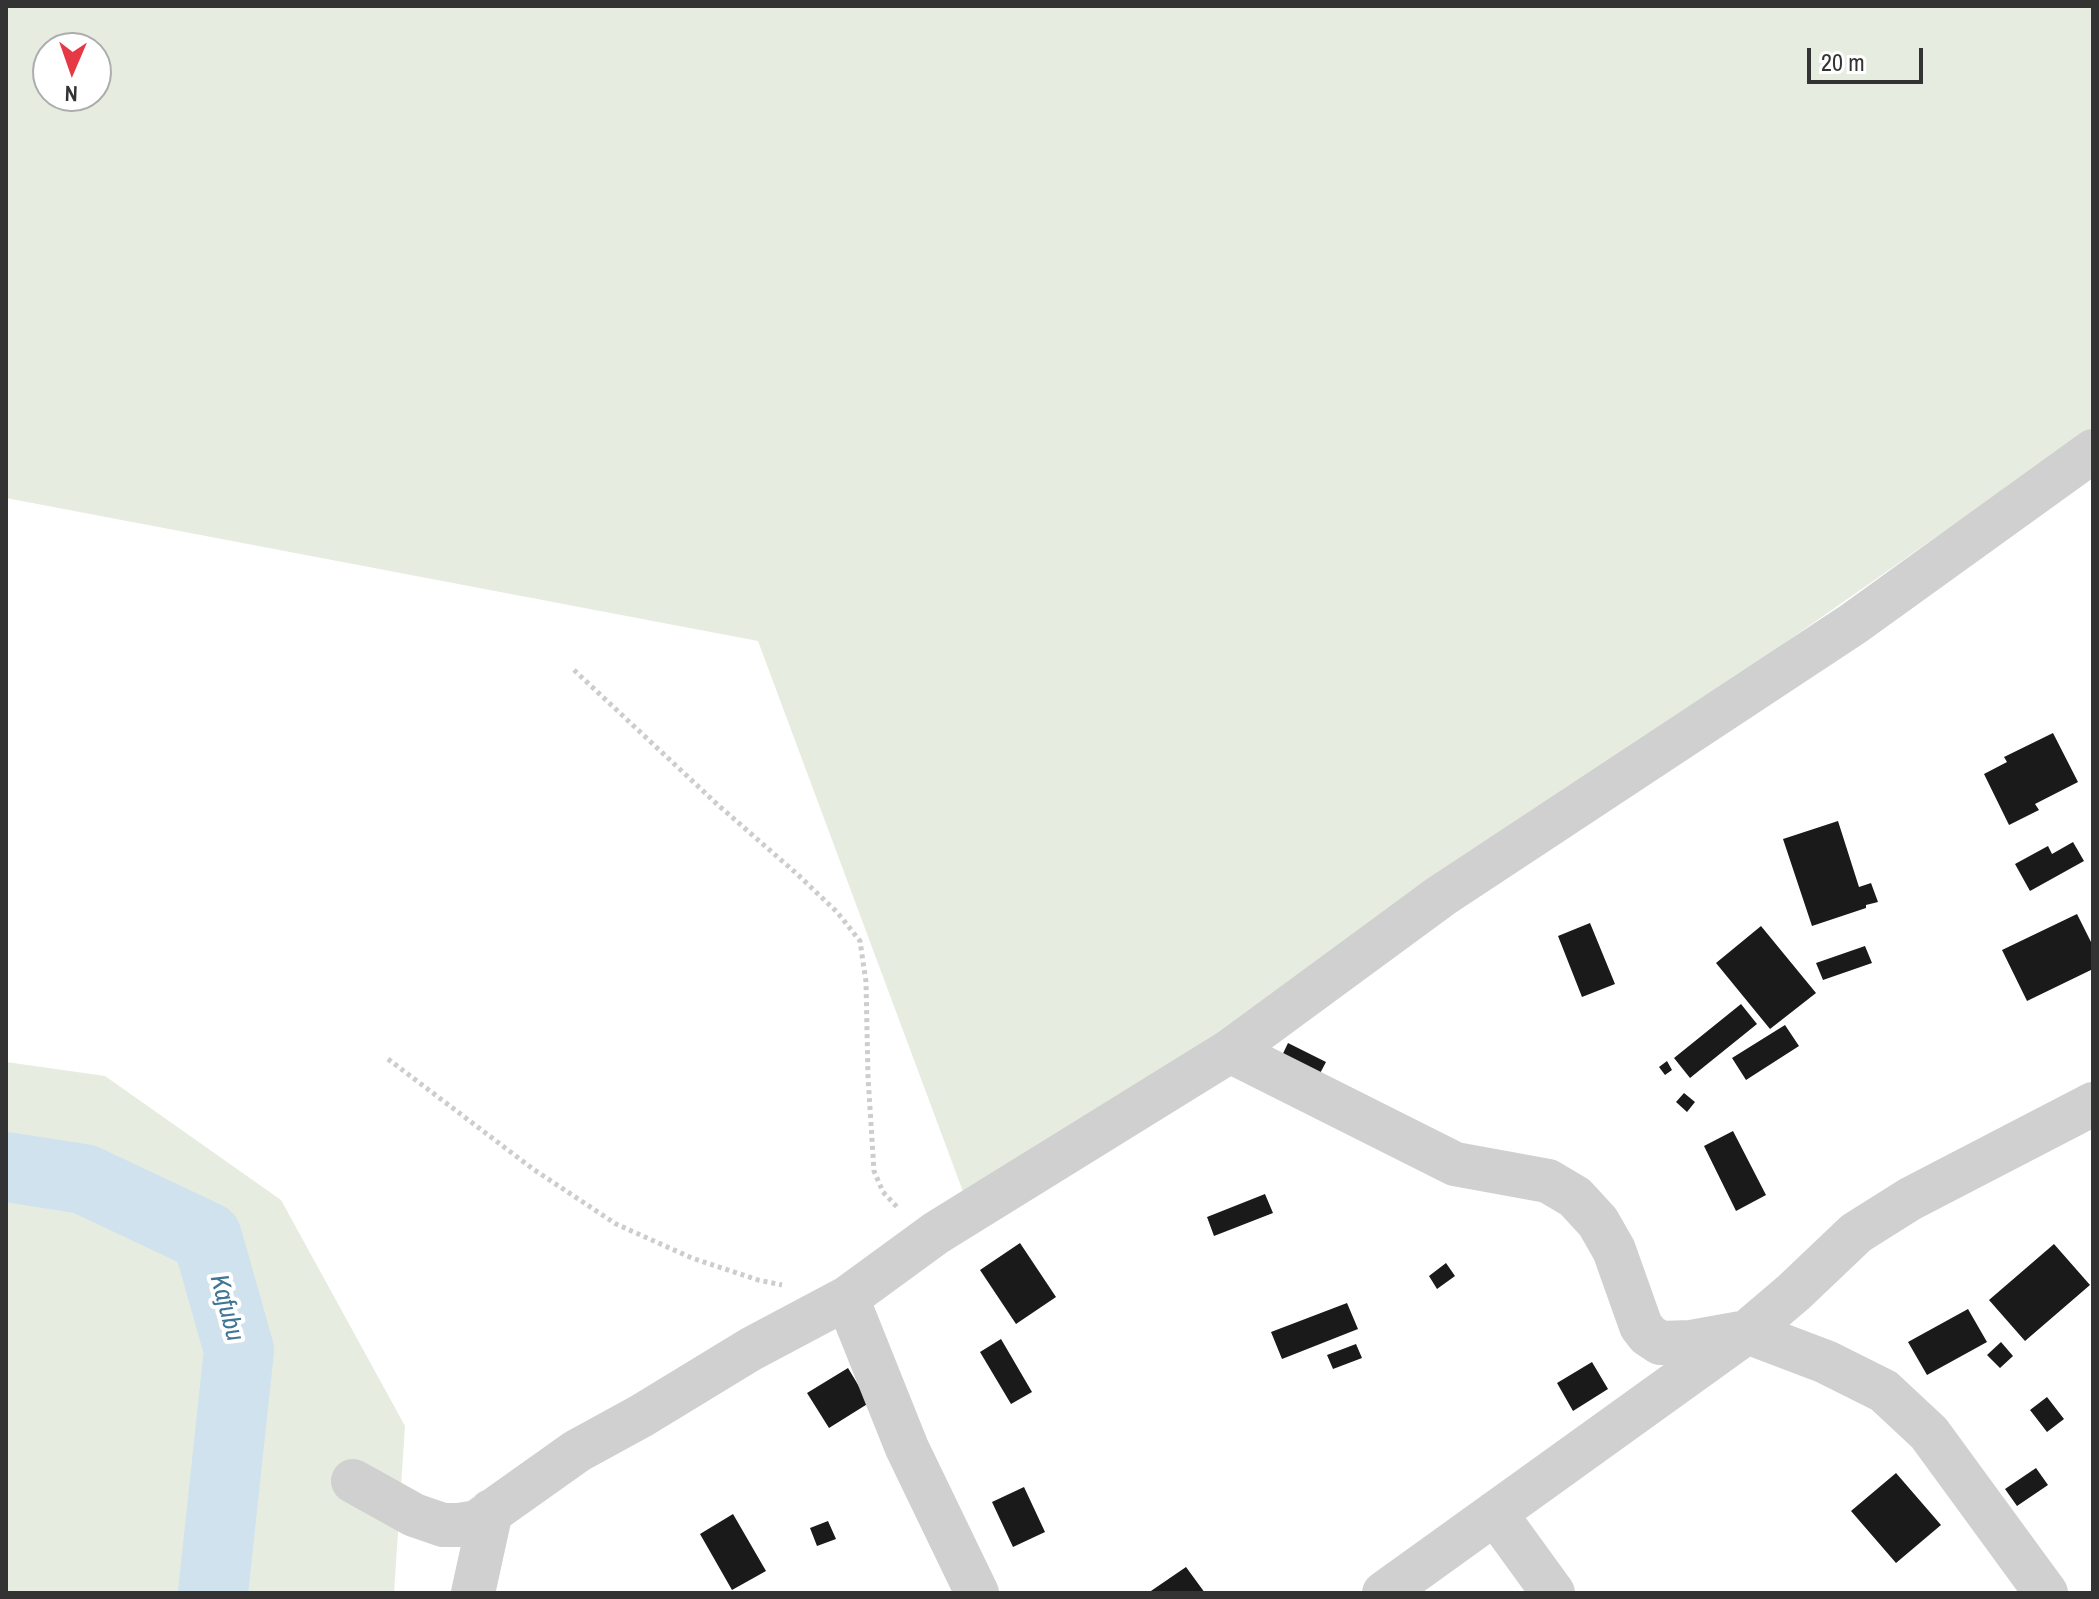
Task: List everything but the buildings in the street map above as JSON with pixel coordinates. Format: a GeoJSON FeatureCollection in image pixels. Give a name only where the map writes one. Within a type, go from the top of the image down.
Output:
{"type":"FeatureCollection","features":[{"type":"Feature","properties":{"kind":"street"},"geometry":{"type":"LineString","coordinates":[[353,1481],[414,1515],[443,1525],[477,1522],[577,1451],[751,1349],[847,1298],[936,1233],[1230,1051],[1441,896],[1853,624],[2093,451]]}},
{"type":"Feature","properties":{"kind":"street"},"geometry":{"type":"LineString","coordinates":[[1230,1051],[1455,1164],[1548,1181],[1575,1197],[1598,1222],[1614,1250],[1641,1326],[1660,1343],[1691,1342],[1747,1332],[1826,1362],[1884,1391],[1929,1433],[2046,1593]]}},
{"type":"Feature","properties":{"kind":"street"},"geometry":{"type":"LineString","coordinates":[[1384,1593],[1747,1332],[1856,1233],[1910,1199],[2093,1104]]}},
{"type":"Feature","properties":{"kind":"street"},"geometry":{"type":"LineString","coordinates":[[847,1298],[907,1448],[977,1593]]}},
{"type":"Feature","properties":{"kind":"street"},"geometry":{"type":"LineString","coordinates":[[473,1593],[491,1511]]}},
{"type":"Feature","properties":{"kind":"street"},"geometry":{"type":"LineString","coordinates":[[1495,1513],[1553,1593]]}},
{"type":"Feature","properties":{"kind":"path"},"geometry":{"type":"LineString","coordinates":[[574,670],[718,805],[796,873],[837,912],[860,941],[866,982],[874,1171],[883,1192],[894,1206],[936,1233]]}},
{"type":"Feature","properties":{"kind":"path"},"geometry":{"type":"LineString","coordinates":[[388,1059],[533,1169],[616,1224],[692,1258],[758,1280],[847,1298]]}},
{"type":"Feature","properties":{"kind":"shaded area"},"geometry":{"type":"Polygon","coordinates":[[[6,6],[2093,6],[2093,427],[971,1213],[758,641],[6,498],[6,6]]]}},
{"type":"Feature","properties":{"kind":"shaded area"},"geometry":{"type":"Polygon","coordinates":[[[6,1062],[105,1076],[281,1200],[405,1426],[394,1593],[6,1593],[6,1062]]]}},
{"type":"Feature","properties":{"kind":"waterway","name":"Kafubu"},"geometry":{"type":"LineString","coordinates":[[6,1167],[84,1179],[207,1237],[239,1350],[213,1593]]}}]}
